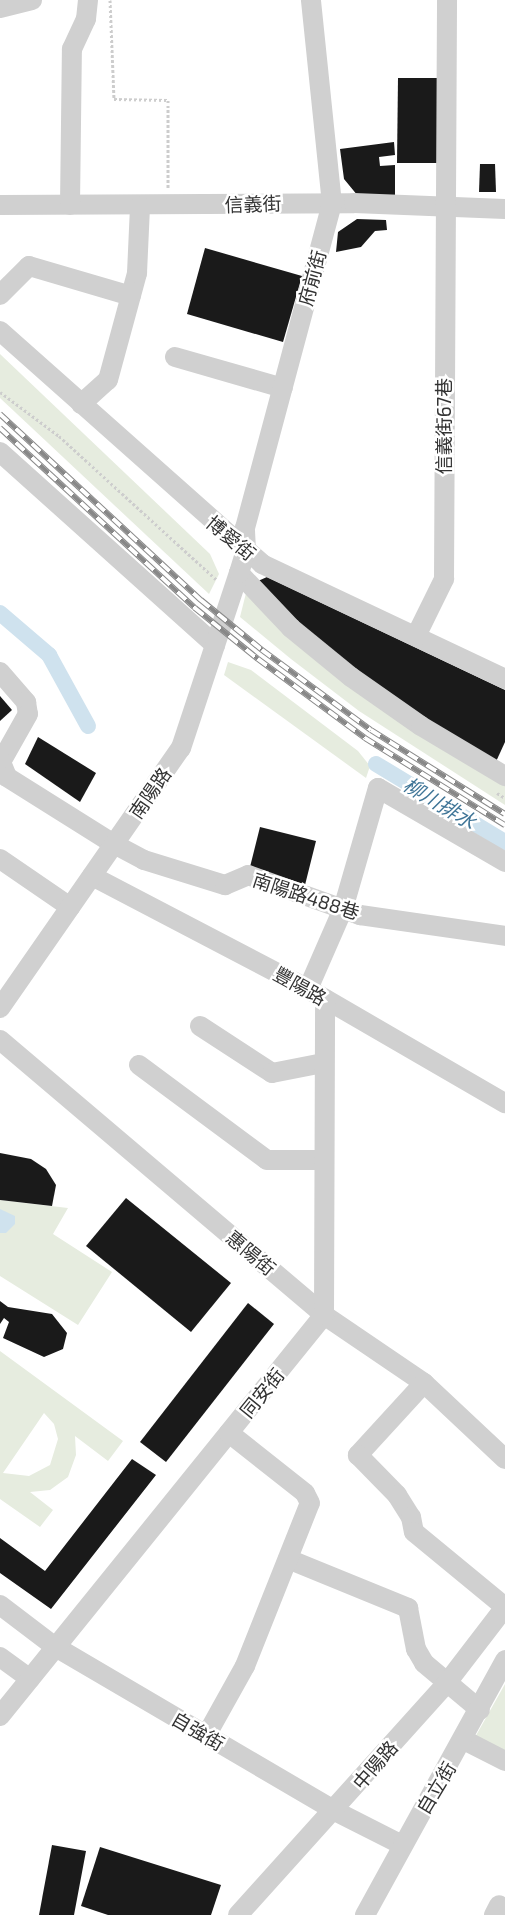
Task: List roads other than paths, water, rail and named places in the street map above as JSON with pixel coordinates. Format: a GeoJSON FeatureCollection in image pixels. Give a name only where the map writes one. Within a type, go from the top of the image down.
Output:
{"type":"FeatureCollection","features":[{"type":"Feature","properties":{"kind":"street"},"geometry":{"type":"LineString","coordinates":[[0,8],[32,0]]}},
{"type":"Feature","properties":{"kind":"street"},"geometry":{"type":"LineString","coordinates":[[70,205],[72,49],[86,19],[88,0]]}},
{"type":"Feature","properties":{"kind":"street","name":"府前街"},"geometry":{"type":"LineString","coordinates":[[246,550],[245,528],[332,204],[311,0]]}},
{"type":"Feature","properties":{"kind":"street","name":"信義街67巷"},"geometry":{"type":"LineString","coordinates":[[416,636],[444,579],[447,0]]}},
{"type":"Feature","properties":{"kind":"street","name":"信義街"},"geometry":{"type":"LineString","coordinates":[[0,205],[332,204],[445,209],[505,209]]}},
{"type":"Feature","properties":{"kind":"street"},"geometry":{"type":"LineString","coordinates":[[80,404],[108,380],[137,273],[140,206]]}},
{"type":"Feature","properties":{"kind":"street"},"geometry":{"type":"LineString","coordinates":[[0,296],[29,266],[130,296]]}},
{"type":"Feature","properties":{"kind":"street","name":"博愛街"},"geometry":{"type":"LineString","coordinates":[[0,331],[262,564],[505,679]]}},
{"type":"Feature","properties":{"kind":"street"},"geometry":{"type":"LineString","coordinates":[[175,357],[283,388]]}},
{"type":"Feature","properties":{"kind":"street"},"geometry":{"type":"LineString","coordinates":[[0,452],[215,645]]}},
{"type":"Feature","properties":{"kind":"street","name":"南陽路"},"geometry":{"type":"LineString","coordinates":[[0,1008],[7,985],[70,907],[181,748],[246,550]]}},
{"type":"Feature","properties":{"kind":"street"},"geometry":{"type":"LineString","coordinates":[[238,573],[291,628],[355,681],[505,776]]}},
{"type":"Feature","properties":{"kind":"street","name":"南陽路488巷"},"geometry":{"type":"LineString","coordinates":[[0,672],[26,702],[28,714],[1,762],[7,777],[114,844],[144,860],[224,885],[248,875],[343,909],[383,919],[505,936]]}},
{"type":"Feature","properties":{"kind":"street"},"geometry":{"type":"LineString","coordinates":[[324,1315],[321,1160],[323,1063],[316,994],[378,788],[505,862]]}},
{"type":"Feature","properties":{"kind":"street"},"geometry":{"type":"LineString","coordinates":[[0,859],[70,907]]}},
{"type":"Feature","properties":{"kind":"street","name":"豐陽路"},"geometry":{"type":"LineString","coordinates":[[92,876],[316,994],[505,1103]]}},
{"type":"Feature","properties":{"kind":"street"},"geometry":{"type":"LineString","coordinates":[[200,1026],[272,1073],[323,1063]]}},
{"type":"Feature","properties":{"kind":"street","name":"惠陽街"},"geometry":{"type":"LineString","coordinates":[[0,1040],[324,1315],[424,1383],[505,1459]]}},
{"type":"Feature","properties":{"kind":"street"},"geometry":{"type":"LineString","coordinates":[[139,1066],[267,1160],[321,1160]]}},
{"type":"Feature","properties":{"kind":"street","name":"同安街"},"geometry":{"type":"LineString","coordinates":[[0,1716],[54,1646],[324,1315]]}},
{"type":"Feature","properties":{"kind":"street"},"geometry":{"type":"LineString","coordinates":[[424,1383],[358,1455],[397,1495],[411,1517],[414,1532],[505,1607]]}},
{"type":"Feature","properties":{"kind":"street"},"geometry":{"type":"LineString","coordinates":[[206,1736],[245,1666],[310,1503],[305,1493],[229,1433]]}},
{"type":"Feature","properties":{"kind":"street"},"geometry":{"type":"LineString","coordinates":[[288,1560],[408,1608],[416,1650],[446,1684],[480,1710]]}},
{"type":"Feature","properties":{"kind":"street","name":"自強街"},"geometry":{"type":"LineString","coordinates":[[0,1606],[54,1646],[335,1811],[402,1845]]}},
{"type":"Feature","properties":{"kind":"street","name":"中陽路"},"geometry":{"type":"LineString","coordinates":[[238,1915],[335,1811],[446,1684],[505,1607]]}},
{"type":"Feature","properties":{"kind":"street"},"geometry":{"type":"LineString","coordinates":[[0,1657],[30,1679]]}},
{"type":"Feature","properties":{"kind":"street","name":"自立街"},"geometry":{"type":"LineString","coordinates":[[364,1915],[402,1845],[464,1740],[505,1660]]}},
{"type":"Feature","properties":{"kind":"street"},"geometry":{"type":"LineString","coordinates":[[464,1740],[505,1761]]}},
{"type":"Feature","properties":{"kind":"water"},"geometry":{"type":"Polygon","coordinates":[[[0,1209],[15,1216],[15,1224],[6,1233],[0,1233],[0,1209]]]}},
{"type":"Feature","properties":{"kind":"waterway","name":"柳川排水"},"geometry":{"type":"LineString","coordinates":[[0,613],[49,655],[88,726]]}},
{"type":"Feature","properties":{"kind":"waterway","name":"柳川排水"},"geometry":{"type":"LineString","coordinates":[[376,764],[505,842]]}},
{"type":"Feature","properties":{"kind":"railway"},"geometry":{"type":"LineString","coordinates":[[0,414],[201,600],[262,650],[371,730],[505,814]]}},
{"type":"Feature","properties":{"kind":"railway"},"geometry":{"type":"LineString","coordinates":[[0,428],[195,608],[258,659],[365,738],[505,825]]}}]}
